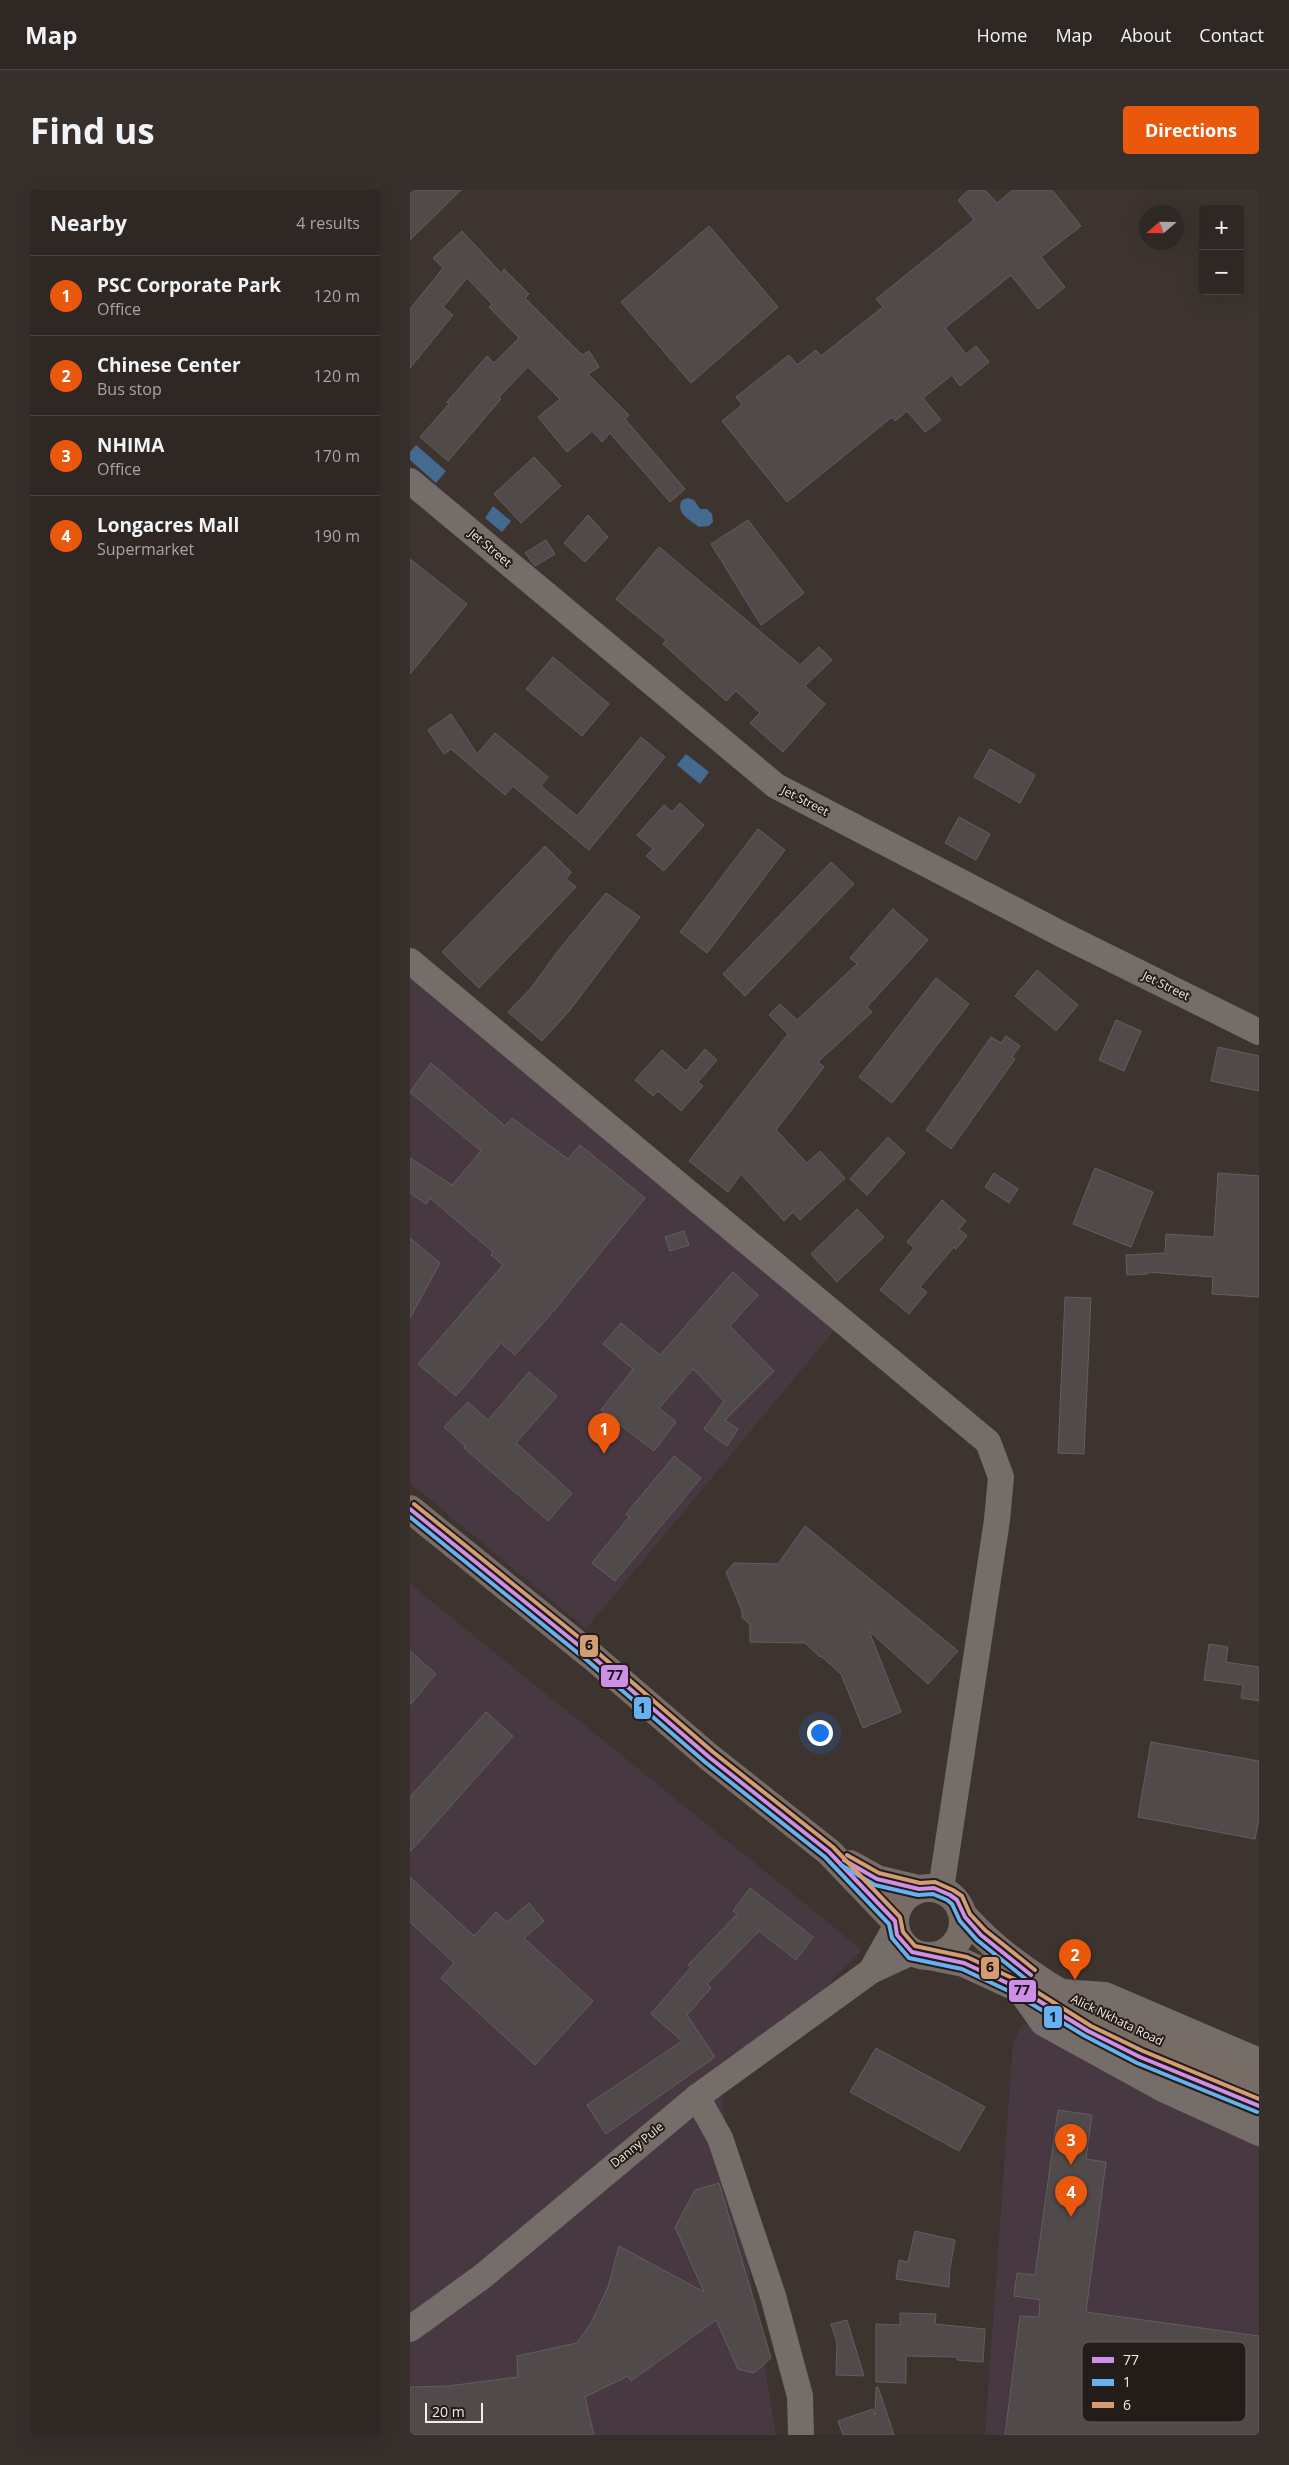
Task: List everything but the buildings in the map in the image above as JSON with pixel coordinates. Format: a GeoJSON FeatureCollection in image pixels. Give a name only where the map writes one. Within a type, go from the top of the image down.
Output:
{"type":"FeatureCollection","features":[{"type":"Feature","properties":{"kind":"main road"},"geometry":{"type":"LineString","coordinates":[[410,1509],[593,1658],[709,1756],[829,1852],[895,1924],[901,1942],[921,1954],[945,1952],[952,1947],[962,1933],[965,1917],[956,1900],[930,1889],[877,1879],[829,1852]]}},
{"type":"Feature","properties":{"kind":"main road"},"geometry":{"type":"LineString","coordinates":[[895,1924],[900,1903],[930,1889]]}},
{"type":"Feature","properties":{"kind":"main road","name":"Alick Nkhata Road"},"geometry":{"type":"LineString","coordinates":[[965,1917],[981,1935],[1032,1976],[1146,2036],[1259,2082]]}},
{"type":"Feature","properties":{"kind":"main road","name":"Alick Nkhata Road"},"geometry":{"type":"LineString","coordinates":[[921,1954],[964,1963],[1018,1988],[1088,2031],[1140,2057],[1259,2106]]}},
{"type":"Feature","properties":{"kind":"street","name":"Jet Street"},"geometry":{"type":"LineString","coordinates":[[410,481],[776,786],[1063,935],[1259,1032]]}},
{"type":"Feature","properties":{"kind":"street"},"geometry":{"type":"LineString","coordinates":[[410,961],[988,1442],[1001,1477],[997,1520],[930,1889]]}},
{"type":"Feature","properties":{"kind":"street","name":"Danny Pule"},"geometry":{"type":"LineString","coordinates":[[871,1971],[895,1924]]}},
{"type":"Feature","properties":{"kind":"street","name":"Danny Pule"},"geometry":{"type":"LineString","coordinates":[[410,2329],[484,2276],[697,2096],[871,1971],[921,1954]]}},
{"type":"Feature","properties":{"kind":"street","name":"Alick Nkhata Road"},"geometry":{"type":"LineString","coordinates":[[1018,1988],[1043,2023],[1165,2090],[1259,2133]]}},
{"type":"Feature","properties":{"kind":"street"},"geometry":{"type":"LineString","coordinates":[[1062,1992],[1104,1995],[1259,2061]]}},
{"type":"Feature","properties":{"kind":"street"},"geometry":{"type":"LineString","coordinates":[[697,2096],[720,2138],[773,2296],[800,2396],[801,2435]]}},
{"type":"Feature","properties":{"kind":"shaded area"},"geometry":{"type":"Polygon","coordinates":[[[410,971],[842,1321],[586,1629],[410,1483],[410,971]]]}},
{"type":"Feature","properties":{"kind":"shaded area"},"geometry":{"type":"Polygon","coordinates":[[[410,1584],[862,1950],[721,2094],[776,2435],[410,2435],[410,1584]]]}},
{"type":"Feature","properties":{"kind":"shaded area"},"geometry":{"type":"Polygon","coordinates":[[[1023,2023],[1189,2087],[1259,2111],[1259,2435],[985,2435],[1013,2042],[1023,2023]]]}},
{"type":"Feature","properties":{"kind":"water"},"geometry":{"type":"Polygon","coordinates":[[[416,445],[446,471],[436,483],[410,460],[410,452],[416,445]]]}},
{"type":"Feature","properties":{"kind":"water"},"geometry":{"type":"Polygon","coordinates":[[[688,498],[694,500],[700,509],[707,509],[712,514],[713,522],[709,526],[699,527],[682,512],[680,505],[682,500],[688,498]]]}},
{"type":"Feature","properties":{"kind":"water"},"geometry":{"type":"Polygon","coordinates":[[[493,506],[511,521],[502,532],[485,518],[493,506]]]}},
{"type":"Feature","properties":{"kind":"water"},"geometry":{"type":"Polygon","coordinates":[[[686,754],[709,772],[700,784],[677,765],[686,754]]]}},
{"type":"Feature","properties":{"kind":"transit line","name":"6"},"geometry":{"type":"LineString","coordinates":[[414,1504],[597,1652],[713,1752],[833,1847],[900,1917],[903,1932],[915,1946],[967,1957],[1021,1982],[1091,2026],[1143,2051],[1259,2099]]}},
{"type":"Feature","properties":{"kind":"transit line","name":"77"},"geometry":{"type":"LineString","coordinates":[[410,1509],[593,1657],[709,1757],[829,1852],[895,1921],[897,1935],[912,1952],[964,1963],[1018,1988],[1088,2031],[1140,2057],[1259,2106]]}},
{"type":"Feature","properties":{"kind":"transit line","name":"1"},"geometry":{"type":"LineString","coordinates":[[410,1517],[589,1662],[705,1762],[825,1857],[889,1924],[892,1938],[909,1958],[962,1969],[1015,1994],[1085,2036],[1137,2063],[1257,2112]]}},
{"type":"Feature","properties":{"kind":"transit line","name":"6"},"geometry":{"type":"LineString","coordinates":[[847,1855],[879,1873],[920,1883],[935,1882],[953,1890],[962,1896],[970,1914],[985,1930],[1035,1970]]}},
{"type":"Feature","properties":{"kind":"transit line","name":"77"},"geometry":{"type":"LineString","coordinates":[[844,1860],[877,1879],[919,1889],[934,1888],[950,1895],[957,1900],[965,1917],[981,1935],[1031,1975]]}},
{"type":"Feature","properties":{"kind":"transit line","name":"1"},"geometry":{"type":"LineString","coordinates":[[841,1865],[875,1885],[918,1895],[933,1894],[947,1900],[952,1904],[960,1921],[977,1940],[1027,1980]]}},
{"type":"Feature","properties":{"kind":"place","name":"PSC Corporate Park"},"geometry":{"type":"Point","coordinates":[604,1454]}},
{"type":"Feature","properties":{"kind":"place","name":"Chinese Center"},"geometry":{"type":"Point","coordinates":[1075,1980]}},
{"type":"Feature","properties":{"kind":"place","name":"NHIMA"},"geometry":{"type":"Point","coordinates":[1071,2165]}},
{"type":"Feature","properties":{"kind":"place","name":"Longacres Mall"},"geometry":{"type":"Point","coordinates":[1071,2217]}}]}
